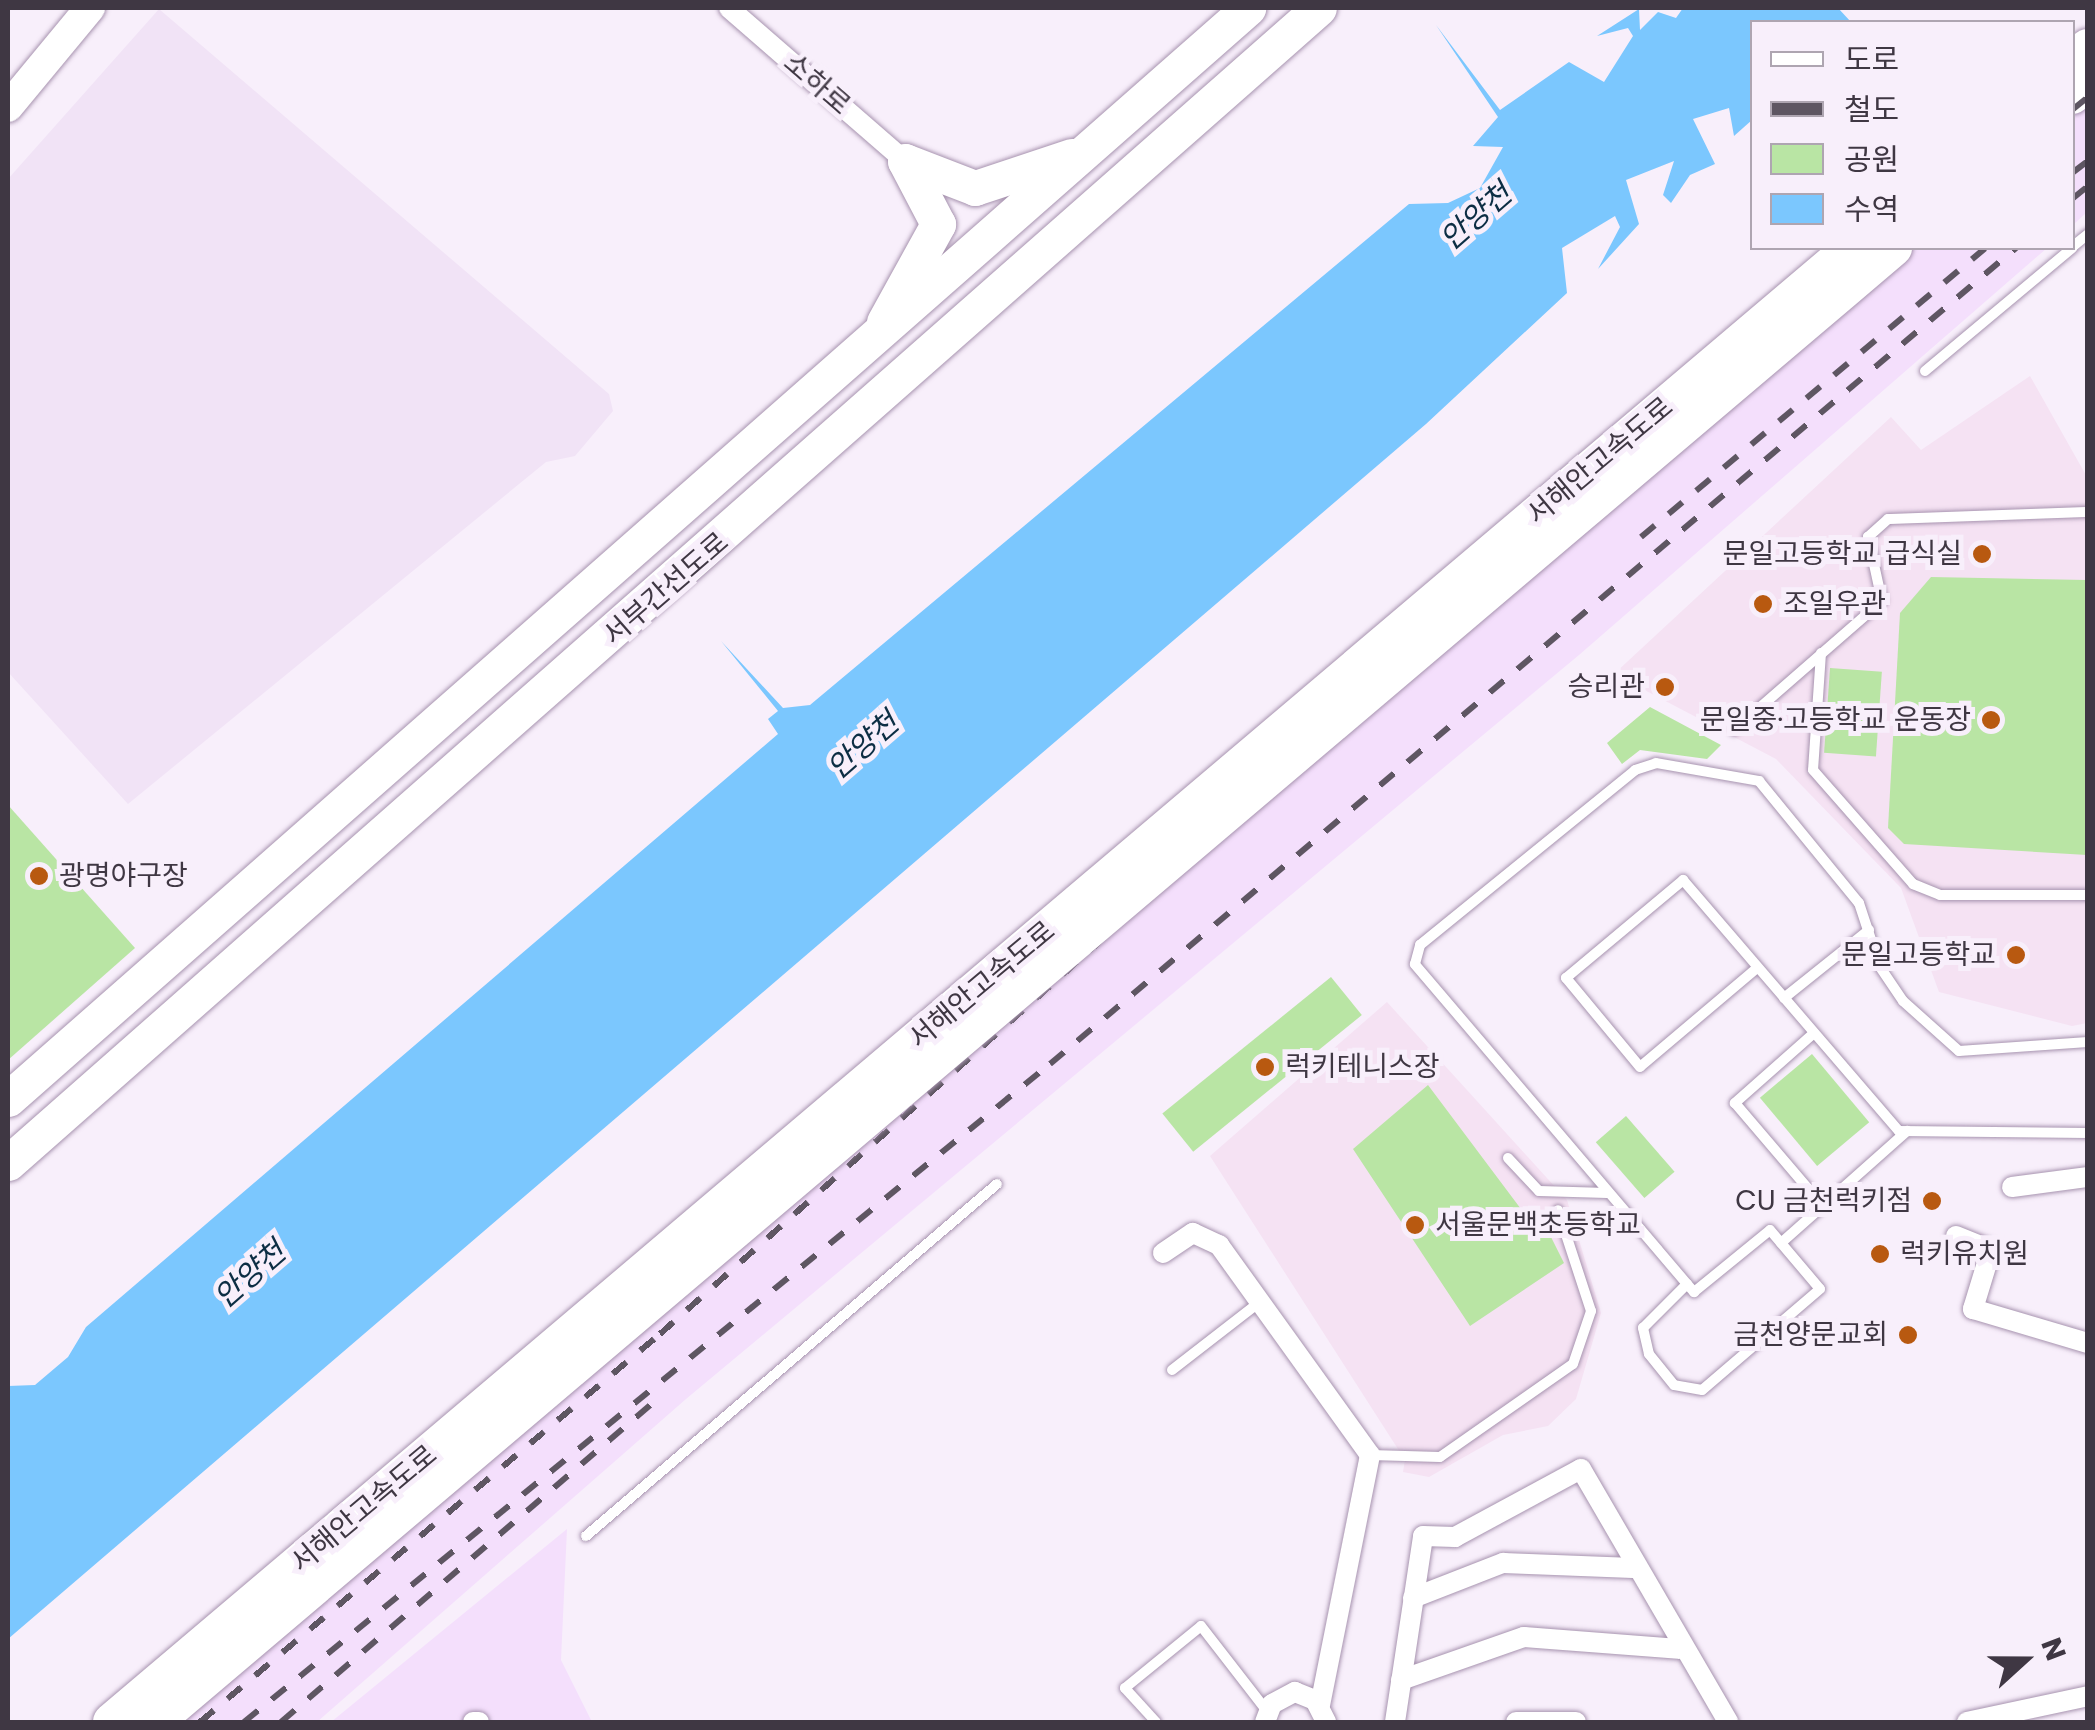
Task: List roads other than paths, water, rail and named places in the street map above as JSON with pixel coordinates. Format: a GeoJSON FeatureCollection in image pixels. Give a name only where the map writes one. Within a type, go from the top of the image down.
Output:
{"type":"FeatureCollection","features":[{"type":"Feature","properties":{"kind":"highway","name":"서부간선도로"},"geometry":{"type":"LineString","coordinates":[[8,1099],[872,345],[1248,8]]}},
{"type":"Feature","properties":{"kind":"highway","name":"서부간선도로"},"geometry":{"type":"LineString","coordinates":[[8,1164],[1320,8]]}},
{"type":"Feature","properties":{"kind":"highway"},"geometry":{"type":"LineString","coordinates":[[905,161],[976,188],[1091,149]]}},
{"type":"Feature","properties":{"kind":"highway"},"geometry":{"type":"LineString","coordinates":[[872,345],[938,224],[905,161]]}},
{"type":"Feature","properties":{"kind":"highway","name":"서해안고속도로"},"geometry":{"type":"LineString","coordinates":[[112,1722],[1850,250]]}},
{"type":"Feature","properties":{"kind":"highway","name":"서해안고속도로"},"geometry":{"type":"LineString","coordinates":[[154,1722],[1890,250]]}},
{"type":"Feature","properties":{"kind":"main road"},"geometry":{"type":"LineString","coordinates":[[8,106],[90,8]]}},
{"type":"Feature","properties":{"kind":"street","name":"소하로"},"geometry":{"type":"LineString","coordinates":[[729,8],[905,161]]}},
{"type":"Feature","properties":{"kind":"street"},"geometry":{"type":"LineString","coordinates":[[2012,1187],[2088,1177]]}},
{"type":"Feature","properties":{"kind":"street"},"geometry":{"type":"LineString","coordinates":[[1163,1254],[1202,1232],[1262,1301],[1370,1455],[1332,1641],[1323,1714]]}},
{"type":"Feature","properties":{"kind":"street"},"geometry":{"type":"LineString","coordinates":[[1956,1236],[1991,1250],[1973,1309],[2088,1343]]}},
{"type":"Feature","properties":{"kind":"street"},"geometry":{"type":"LineString","coordinates":[[1395,1722],[1423,1536],[1455,1537],[1581,1469],[1679,1649],[1728,1722]]}},
{"type":"Feature","properties":{"kind":"street"},"geometry":{"type":"LineString","coordinates":[[1413,1598],[1503,1563],[1634,1568]]}},
{"type":"Feature","properties":{"kind":"street"},"geometry":{"type":"LineString","coordinates":[[1402,1680],[1524,1636],[1679,1649]]}},
{"type":"Feature","properties":{"kind":"street"},"geometry":{"type":"LineString","coordinates":[[1271,1710],[1309,1678],[1332,1641]]}},
{"type":"Feature","properties":{"kind":"street"},"geometry":{"type":"LineString","coordinates":[[1967,1722],[2087,1690]]}},
{"type":"Feature","properties":{"kind":"street"},"geometry":{"type":"LineString","coordinates":[[1271,1710],[1302,1693],[1323,1714]]}},
{"type":"Feature","properties":{"kind":"street"},"geometry":{"type":"LineString","coordinates":[[1516,1722],[1576,1722]]}},
{"type":"Feature","properties":{"kind":"lane"},"geometry":{"type":"LineString","coordinates":[[1924,371],[2068,250]]}},
{"type":"Feature","properties":{"kind":"lane"},"geometry":{"type":"LineString","coordinates":[[1734,730],[1882,601],[1868,536],[1888,519],[2088,512]]}},
{"type":"Feature","properties":{"kind":"lane"},"geometry":{"type":"LineString","coordinates":[[1821,653],[1813,770],[1913,884],[1940,896],[2088,895]]}},
{"type":"Feature","properties":{"kind":"lane"},"geometry":{"type":"LineString","coordinates":[[1687,1284],[1643,1328],[1655,1366],[1694,1391],[1820,1289],[1770,1230],[1694,1292],[1419,974],[1420,945],[1634,770],[1656,764],[1757,780],[1860,904],[1903,1001],[1959,1051],[2088,1042]]}},
{"type":"Feature","properties":{"kind":"lane"},"geometry":{"type":"LineString","coordinates":[[1757,968],[1640,1066],[1566,978],[1684,880],[1814,1033],[1908,1131]]}},
{"type":"Feature","properties":{"kind":"lane"},"geometry":{"type":"LineString","coordinates":[[1784,998],[1869,930]]}},
{"type":"Feature","properties":{"kind":"lane"},"geometry":{"type":"LineString","coordinates":[[1814,1033],[1735,1103],[1823,1206]]}},
{"type":"Feature","properties":{"kind":"lane"},"geometry":{"type":"LineString","coordinates":[[1781,1243],[1908,1131],[2088,1133]]}},
{"type":"Feature","properties":{"kind":"lane"},"geometry":{"type":"LineString","coordinates":[[1508,1158],[1539,1192],[1608,1194]]}},
{"type":"Feature","properties":{"kind":"lane"},"geometry":{"type":"LineString","coordinates":[[586,1536],[997,1184]]}},
{"type":"Feature","properties":{"kind":"lane"},"geometry":{"type":"LineString","coordinates":[[1370,1455],[1440,1457],[1573,1364],[1592,1311],[1558,1210]]}},
{"type":"Feature","properties":{"kind":"lane"},"geometry":{"type":"LineString","coordinates":[[1172,1370],[1262,1301]]}},
{"type":"Feature","properties":{"kind":"lane"},"geometry":{"type":"LineString","coordinates":[[1156,1722],[1124,1688],[1201,1626],[1271,1710]]}},
{"type":"Feature","properties":{"kind":"water","name":"안양천"},"geometry":{"type":"Polygon","coordinates":[[[1683,8],[1838,8],[1849,20],[1750,20],[1750,122],[1734,136],[1729,108],[1693,119],[1715,164],[1690,175],[1671,203],[1663,195],[1674,161],[1626,180],[1639,224],[1598,269],[1620,227],[1615,216],[1562,248],[1567,293],[1426,424],[8,1639],[8,1386],[35,1385],[68,1357],[86,1327],[778,734],[768,719],[778,711],[721,641],[783,708],[810,705],[1409,204],[1448,203],[1480,188],[1503,147],[1473,146],[1498,117],[1436,25],[1500,110],[1569,62],[1604,82],[1633,36],[1628,28],[1597,36],[1639,9],[1640,30],[1658,12],[1676,18],[1683,8]]]}},
{"type":"Feature","properties":{"kind":"railway"},"geometry":{"type":"LineString","coordinates":[[2075,108],[2088,97]]}},
{"type":"Feature","properties":{"kind":"railway"},"geometry":{"type":"LineString","coordinates":[[2075,171],[2088,161]]}},
{"type":"Feature","properties":{"kind":"railway"},"geometry":{"type":"LineString","coordinates":[[2075,197],[2088,186]]}},
{"type":"Feature","properties":{"kind":"railway"},"geometry":{"type":"LineString","coordinates":[[200,1722],[660,1334],[1356,713],[1906,250]]}},
{"type":"Feature","properties":{"kind":"railway"},"geometry":{"type":"LineString","coordinates":[[1641,537],[1983,250]]}},
{"type":"Feature","properties":{"kind":"railway"},"geometry":{"type":"LineString","coordinates":[[244,1722],[1050,1064],[2014,250]]}},
{"type":"Feature","properties":{"kind":"railway"},"geometry":{"type":"LineString","coordinates":[[281,1722],[662,1395]]}},
{"type":"Feature","properties":{"kind":"place","name":"문일고등학교 급식실"},"geometry":{"type":"Point","coordinates":[1982,554]}},
{"type":"Feature","properties":{"kind":"place","name":"조일우관"},"geometry":{"type":"Point","coordinates":[1763,604]}},
{"type":"Feature","properties":{"kind":"place","name":"승리관"},"geometry":{"type":"Point","coordinates":[1665,687]}},
{"type":"Feature","properties":{"kind":"place","name":"문일중·고등학교 운동장"},"geometry":{"type":"Point","coordinates":[1991,720]}},
{"type":"Feature","properties":{"kind":"place","name":"광명야구장"},"geometry":{"type":"Point","coordinates":[39,876]}},
{"type":"Feature","properties":{"kind":"place","name":"문일고등학교"},"geometry":{"type":"Point","coordinates":[2016,955]}},
{"type":"Feature","properties":{"kind":"place","name":"럭키테니스장"},"geometry":{"type":"Point","coordinates":[1265,1067]}},
{"type":"Feature","properties":{"kind":"place","name":"CU 금천럭키점"},"geometry":{"type":"Point","coordinates":[1932,1201]}},
{"type":"Feature","properties":{"kind":"place","name":"서울문백초등학교"},"geometry":{"type":"Point","coordinates":[1415,1225]}},
{"type":"Feature","properties":{"kind":"place","name":"럭키유치원"},"geometry":{"type":"Point","coordinates":[1880,1254]}},
{"type":"Feature","properties":{"kind":"place","name":"금천양문교회"},"geometry":{"type":"Point","coordinates":[1908,1335]}}]}
